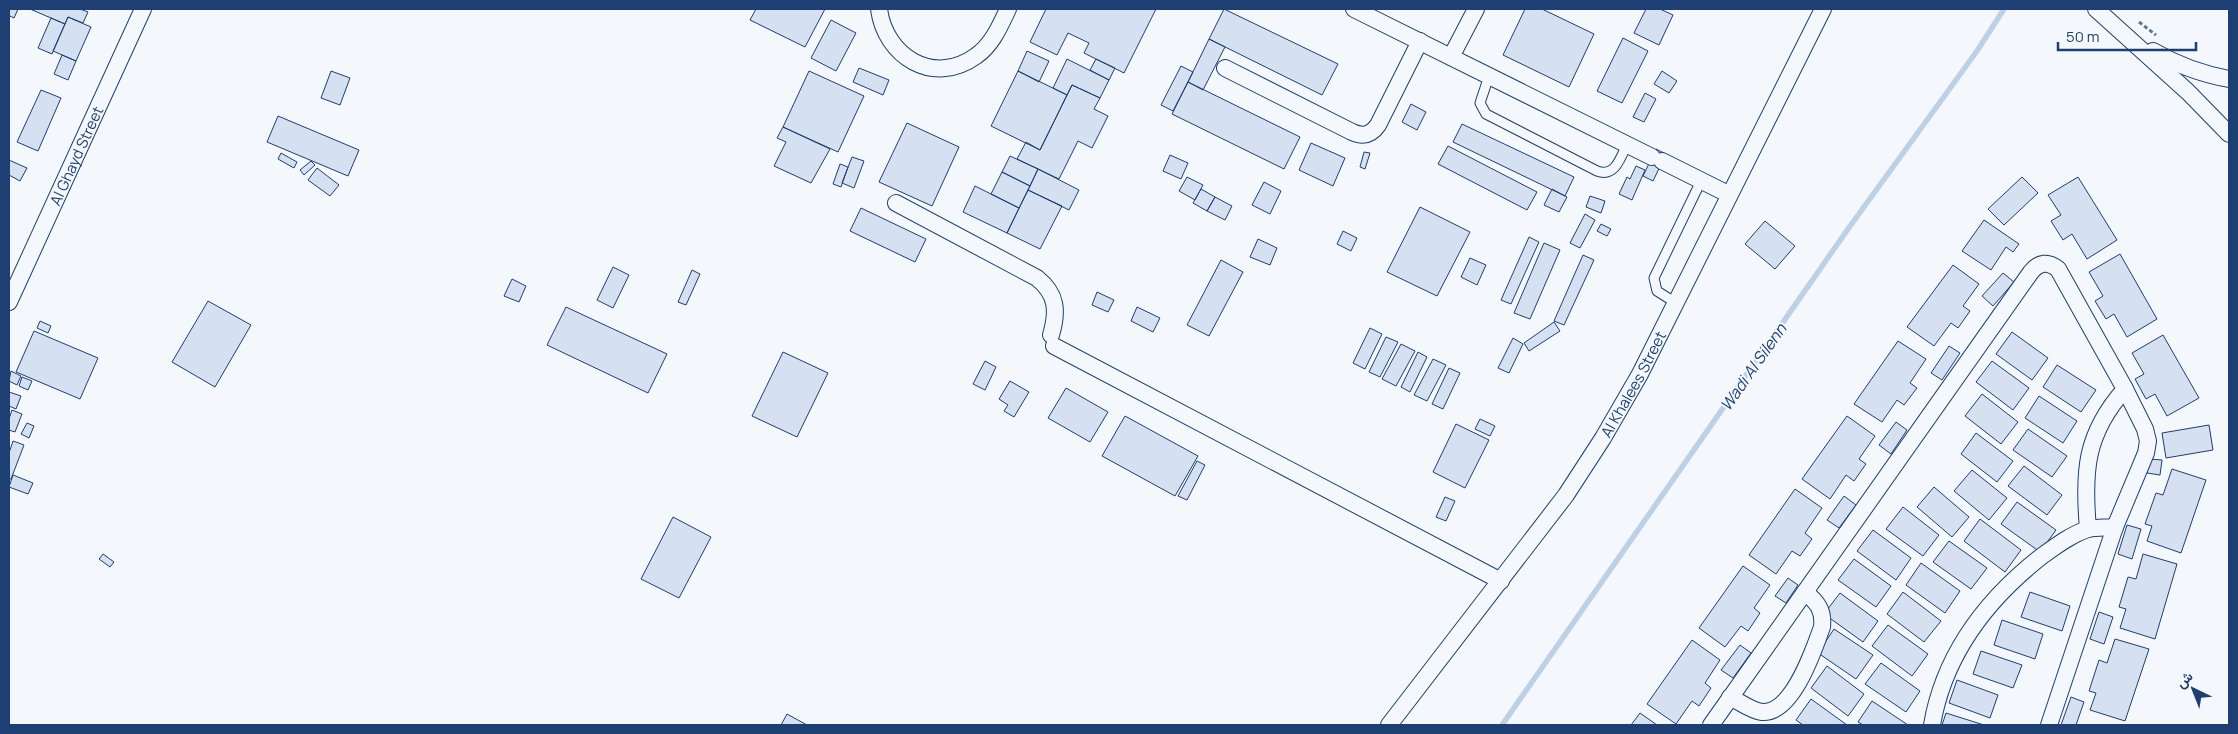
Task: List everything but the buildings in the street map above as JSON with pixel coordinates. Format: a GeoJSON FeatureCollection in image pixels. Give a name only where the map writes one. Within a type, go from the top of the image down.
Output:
{"type":"FeatureCollection","features":[{"type":"Feature","properties":{"kind":"street","name":"Al Ghayd Street"},"geometry":{"type":"LineString","coordinates":[[9,302],[143,9]]}},
{"type":"Feature","properties":{"kind":"street"},"geometry":{"type":"LineString","coordinates":[[879,9],[881,22],[887,38],[898,51],[911,61],[927,67],[944,68],[968,61],[988,46],[1008,9]]}},
{"type":"Feature","properties":{"kind":"street"},"geometry":{"type":"LineString","coordinates":[[1354,9],[1728,194]]}},
{"type":"Feature","properties":{"kind":"street"},"geometry":{"type":"LineString","coordinates":[[1451,57],[1476,9]]}},
{"type":"Feature","properties":{"kind":"street","name":"Al Khalees Street"},"geometry":{"type":"LineString","coordinates":[[1388,725],[1566,495],[1603,438],[1640,374],[1728,194],[1823,9]]}},
{"type":"Feature","properties":{"kind":"street"},"geometry":{"type":"LineString","coordinates":[[2099,11],[2215,117],[2229,134]]}},
{"type":"Feature","properties":{"kind":"street"},"geometry":{"type":"LineString","coordinates":[[2129,37],[2170,61],[2210,75],[2229,79]]}},
{"type":"Feature","properties":{"kind":"street"},"geometry":{"type":"LineString","coordinates":[[1225,68],[1352,132],[1365,135],[1378,125],[1420,42]]}},
{"type":"Feature","properties":{"kind":"street"},"geometry":{"type":"LineString","coordinates":[[896,203],[1042,282],[1053,296],[1056,307],[1053,340],[1065,354],[1501,581]]}},
{"type":"Feature","properties":{"kind":"street"},"geometry":{"type":"LineString","coordinates":[[1711,725],[2035,267],[2047,263],[2058,269],[2125,389],[2148,441],[2146,453],[2115,527],[2049,725]]}},
{"type":"Feature","properties":{"kind":"street"},"geometry":{"type":"LineString","coordinates":[[2088,530],[2085,484],[2088,457],[2096,431],[2109,407],[2125,389]]}},
{"type":"Feature","properties":{"kind":"street"},"geometry":{"type":"LineString","coordinates":[[1932,725],[1946,676],[1961,645],[1980,616],[2028,567],[2058,544],[2088,530],[2115,527]]}},
{"type":"Feature","properties":{"kind":"street"},"geometry":{"type":"LineString","coordinates":[[1730,697],[1763,712],[1777,708],[1792,692],[1802,676],[1823,619],[1819,606],[1805,592]]}},
{"type":"Feature","properties":{"kind":"lane"},"geometry":{"type":"LineString","coordinates":[[1489,76],[1480,103],[1486,114],[1597,171],[1605,173],[1614,169],[1627,144]]}},
{"type":"Feature","properties":{"kind":"lane"},"geometry":{"type":"LineString","coordinates":[[1676,303],[1656,291],[1654,278],[1701,181]]}},
{"type":"Feature","properties":{"kind":"path"},"geometry":{"type":"LineString","coordinates":[[2134,18],[2164,38]]}},
{"type":"Feature","properties":{"kind":"waterway","name":"Wadi Al Silenn"},"geometry":{"type":"LineString","coordinates":[[1502,725],[1848,229],[1977,51],[2004,9]]}}]}
